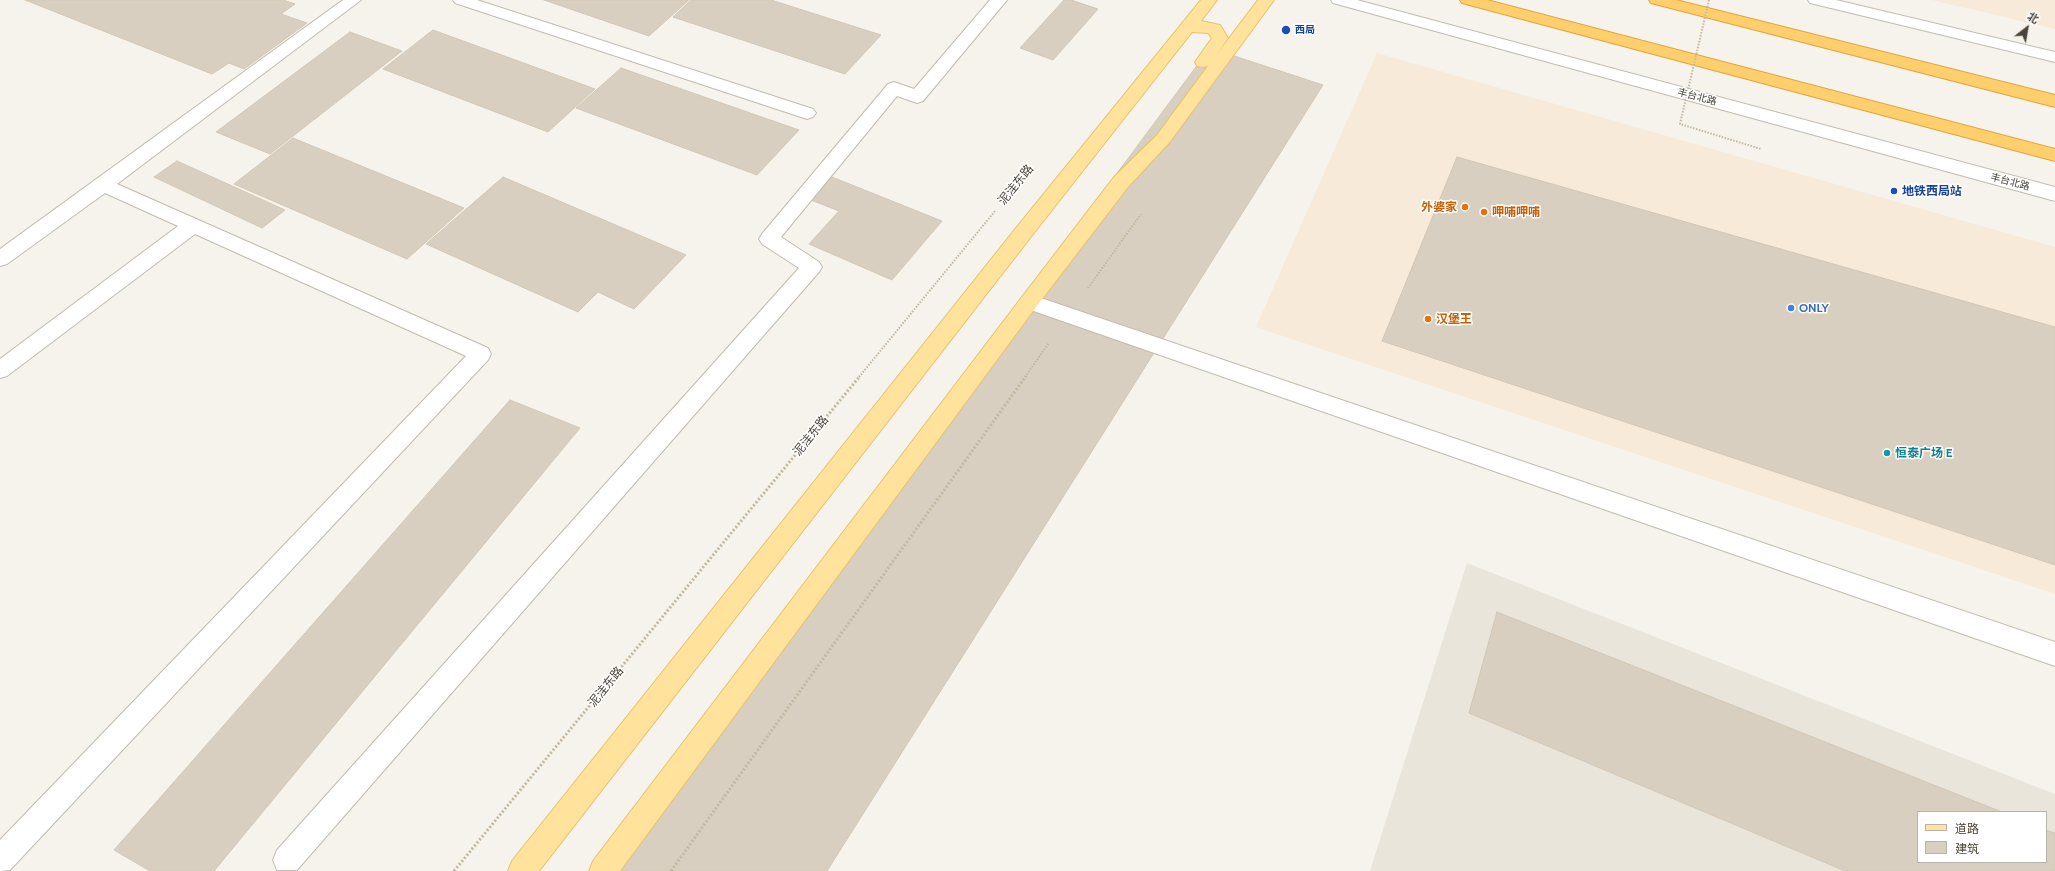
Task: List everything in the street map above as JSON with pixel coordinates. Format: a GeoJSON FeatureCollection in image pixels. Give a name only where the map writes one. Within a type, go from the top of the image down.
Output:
{"type":"FeatureCollection","features":[{"type":"Feature","properties":{"kind":"highway"},"geometry":{"type":"LineString","coordinates":[[1468,0],[2055,155]]}},
{"type":"Feature","properties":{"kind":"highway"},"geometry":{"type":"LineString","coordinates":[[1657,0],[2055,100]]}},
{"type":"Feature","properties":{"kind":"highway"},"geometry":{"type":"LineString","coordinates":[[1718,0],[1790,33]]}},
{"type":"Feature","properties":{"kind":"main road"},"geometry":{"type":"LineString","coordinates":[[522,871],[1018,239],[1209,0]]}},
{"type":"Feature","properties":{"kind":"main road"},"geometry":{"type":"LineString","coordinates":[[1121,182],[1163,139],[1266,0]]}},
{"type":"Feature","properties":{"kind":"main road"},"geometry":{"type":"LineString","coordinates":[[603,871],[1029,302],[1121,182],[1151,133],[1220,38],[1214,29],[1202,26],[1187,27]]}},
{"type":"Feature","properties":{"kind":"street"},"geometry":{"type":"LineString","coordinates":[[0,259],[353,0]]}},
{"type":"Feature","properties":{"kind":"street"},"geometry":{"type":"LineString","coordinates":[[462,0],[807,113]]}},
{"type":"Feature","properties":{"kind":"street"},"geometry":{"type":"LineString","coordinates":[[287,860],[812,267],[769,239],[894,88],[917,97],[999,0]]}},
{"type":"Feature","properties":{"kind":"street","name":"丰台北路"},"geometry":{"type":"LineString","coordinates":[[1339,0],[2055,194]]}},
{"type":"Feature","properties":{"kind":"street"},"geometry":{"type":"LineString","coordinates":[[1816,0],[2055,57]]}},
{"type":"Feature","properties":{"kind":"street"},"geometry":{"type":"LineString","coordinates":[[0,860],[481,354],[103,184]]}},
{"type":"Feature","properties":{"kind":"street"},"geometry":{"type":"LineString","coordinates":[[0,370],[194,225]]}},
{"type":"Feature","properties":{"kind":"street"},"geometry":{"type":"LineString","coordinates":[[1029,302],[2055,654]]}},
{"type":"Feature","properties":{"kind":"path"},"geometry":{"type":"LineString","coordinates":[[1710,0],[1680,124],[1761,149]]}},
{"type":"Feature","properties":{"kind":"path","name":"泥洼东路"},"geometry":{"type":"LineString","coordinates":[[454,871],[996,210]]}},
{"type":"Feature","properties":{"kind":"path"},"geometry":{"type":"LineString","coordinates":[[671,871],[1142,213]]}},
{"type":"Feature","properties":{"kind":"shaded area"},"geometry":{"type":"Polygon","coordinates":[[[1932,0],[2055,0],[2055,29],[1932,0]]]}},
{"type":"Feature","properties":{"kind":"shaded area"},"geometry":{"type":"Polygon","coordinates":[[[1377,53],[2055,247],[2055,594],[1256,327],[1377,53]]]}},
{"type":"Feature","properties":{"kind":"shaded area"},"geometry":{"type":"Polygon","coordinates":[[[1467,563],[2055,794],[2055,871],[1370,871],[1467,563]]]}},
{"type":"Feature","properties":{"kind":"building"},"geometry":{"type":"Polygon","coordinates":[[[25,0],[283,0],[295,4],[281,14],[307,23],[244,69],[229,63],[212,74],[25,0]]]}},
{"type":"Feature","properties":{"kind":"building"},"geometry":{"type":"Polygon","coordinates":[[[544,0],[689,0],[649,36],[544,0]]]}},
{"type":"Feature","properties":{"kind":"building"},"geometry":{"type":"Polygon","coordinates":[[[691,0],[771,0],[881,35],[845,74],[673,17],[691,0]]]}},
{"type":"Feature","properties":{"kind":"building"},"geometry":{"type":"Polygon","coordinates":[[[1064,0],[1071,0],[1098,9],[1053,60],[1020,48],[1064,0]]]}},
{"type":"Feature","properties":{"kind":"building"},"geometry":{"type":"Polygon","coordinates":[[[433,30],[595,89],[548,132],[383,69],[433,30]]]}},
{"type":"Feature","properties":{"kind":"building"},"geometry":{"type":"Polygon","coordinates":[[[350,32],[402,51],[270,154],[216,132],[350,32]]]}},
{"type":"Feature","properties":{"kind":"building"},"geometry":{"type":"Polygon","coordinates":[[[1210,48],[1323,85],[827,871],[599,871],[1210,48]]]}},
{"type":"Feature","properties":{"kind":"building"},"geometry":{"type":"Polygon","coordinates":[[[621,68],[799,130],[757,175],[576,108],[621,68]]]}},
{"type":"Feature","properties":{"kind":"building"},"geometry":{"type":"Polygon","coordinates":[[[293,138],[464,208],[407,259],[234,184],[293,138]]]}},
{"type":"Feature","properties":{"kind":"building","name":"恒泰广场 E"},"geometry":{"type":"Polygon","coordinates":[[[1457,157],[2055,327],[2055,565],[1382,341],[1457,157]]]}},
{"type":"Feature","properties":{"kind":"building"},"geometry":{"type":"Polygon","coordinates":[[[177,161],[285,210],[262,228],[154,177],[177,161]]]}},
{"type":"Feature","properties":{"kind":"building"},"geometry":{"type":"Polygon","coordinates":[[[503,177],[686,255],[634,309],[598,292],[578,312],[426,244],[503,177]]]}},
{"type":"Feature","properties":{"kind":"building"},"geometry":{"type":"Polygon","coordinates":[[[832,177],[942,221],[892,280],[809,244],[839,211],[811,200],[832,177]]]}},
{"type":"Feature","properties":{"kind":"building"},"geometry":{"type":"Polygon","coordinates":[[[510,400],[580,428],[214,871],[150,871],[114,850],[510,400]]]}},
{"type":"Feature","properties":{"kind":"building"},"geometry":{"type":"Polygon","coordinates":[[[1497,612],[1999,811],[1917,811],[1917,863],[2047,863],[2047,830],[2055,833],[2055,871],[1845,871],[1469,713],[1497,612]]]}},
{"type":"Feature","properties":{"kind":"place","name":"西局"},"geometry":{"type":"Point","coordinates":[1286,30]}},
{"type":"Feature","properties":{"kind":"place","name":"地铁西局站"},"geometry":{"type":"Point","coordinates":[1894,191]}},
{"type":"Feature","properties":{"kind":"place","name":"外婆家"},"geometry":{"type":"Point","coordinates":[1465,207]}},
{"type":"Feature","properties":{"kind":"place","name":"呷哺呷哺"},"geometry":{"type":"Point","coordinates":[1484,212]}},
{"type":"Feature","properties":{"kind":"place","name":"ONLY"},"geometry":{"type":"Point","coordinates":[1791,308]}},
{"type":"Feature","properties":{"kind":"place","name":"汉堡王"},"geometry":{"type":"Point","coordinates":[1428,319]}},
{"type":"Feature","properties":{"kind":"place","name":"恒泰广场 E"},"geometry":{"type":"Point","coordinates":[1887,453]}}]}
